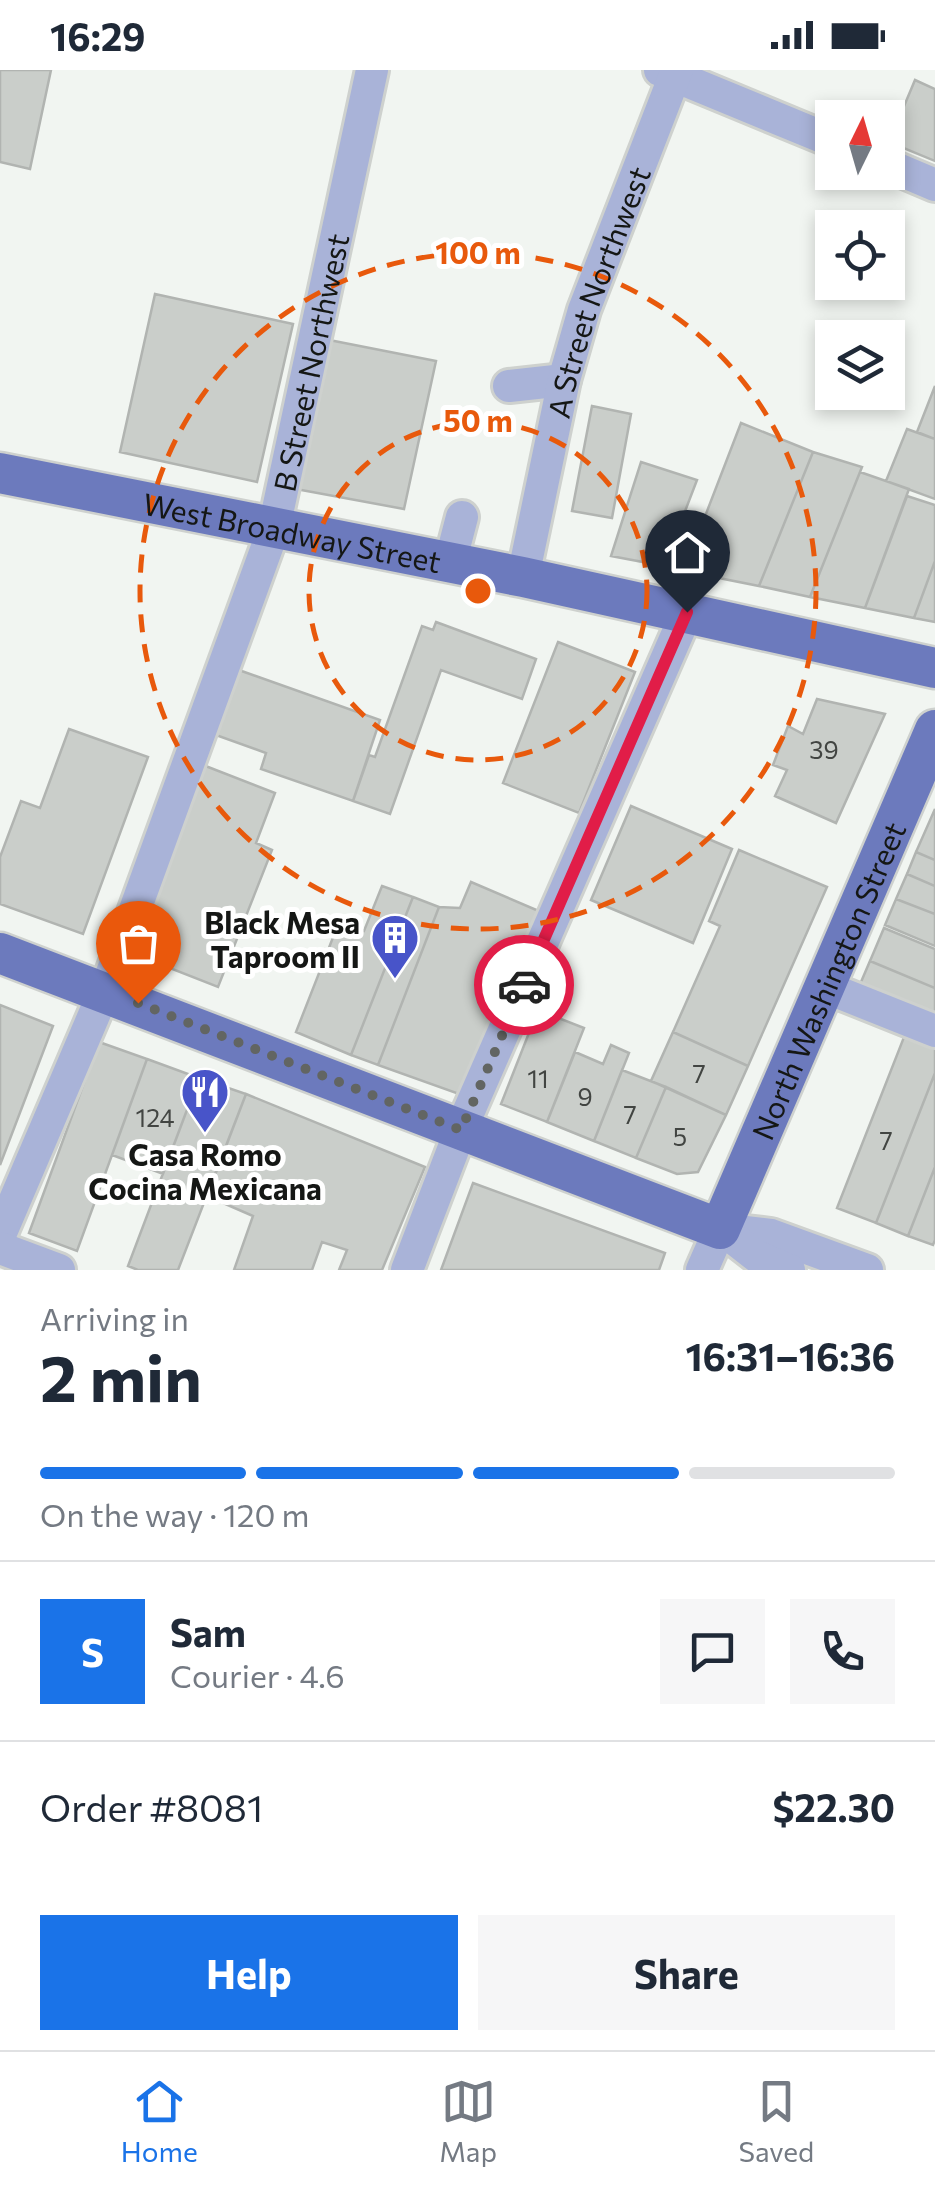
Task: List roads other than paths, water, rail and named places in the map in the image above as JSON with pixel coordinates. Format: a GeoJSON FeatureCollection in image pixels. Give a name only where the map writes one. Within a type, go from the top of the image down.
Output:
{"type":"FeatureCollection","features":[{"type":"Feature","properties":{"kind":"main road","name":"West Broadway Street"},"geometry":{"type":"LineString","coordinates":[[0,473],[522,577],[935,668]]}},
{"type":"Feature","properties":{"kind":"main road","name":"North Washington Street"},"geometry":{"type":"LineString","coordinates":[[720,1229],[935,730]]}},
{"type":"Feature","properties":{"kind":"main road"},"geometry":{"type":"LineString","coordinates":[[0,953],[720,1229]]}},
{"type":"Feature","properties":{"kind":"street","name":"B Street Northwest"},"geometry":{"type":"LineString","coordinates":[[0,1235],[112,973],[274,528],[372,70]]}},
{"type":"Feature","properties":{"kind":"street"},"geometry":{"type":"LineString","coordinates":[[671,71],[815,134]]}},
{"type":"Feature","properties":{"kind":"street","name":"A Street Northwest"},"geometry":{"type":"LineString","coordinates":[[522,577],[564,380],[584,310],[671,71]]}},
{"type":"Feature","properties":{"kind":"street"},"geometry":{"type":"LineString","coordinates":[[905,173],[935,186]]}},
{"type":"Feature","properties":{"kind":"street"},"geometry":{"type":"LineString","coordinates":[[509,386],[564,380]]}},
{"type":"Feature","properties":{"kind":"street"},"geometry":{"type":"LineString","coordinates":[[450,563],[462,517]]}},
{"type":"Feature","properties":{"kind":"street"},"geometry":{"type":"LineString","coordinates":[[407,1270],[461,1130],[687,612]]}},
{"type":"Feature","properties":{"kind":"street"},"geometry":{"type":"LineString","coordinates":[[824,987],[935,1031]]}},
{"type":"Feature","properties":{"kind":"street"},"geometry":{"type":"LineString","coordinates":[[702,1270],[720,1229]]}},
{"type":"Feature","properties":{"kind":"street"},"geometry":{"type":"LineString","coordinates":[[720,1229],[757,1257],[789,1270]]}},
{"type":"Feature","properties":{"kind":"street"},"geometry":{"type":"LineString","coordinates":[[720,1229],[770,1235],[867,1270]]}},
{"type":"Feature","properties":{"kind":"street"},"geometry":{"type":"LineString","coordinates":[[0,1248],[60,1270]]}},
{"type":"Feature","properties":{"kind":"place","name":"Black Mesa Taproom II"},"geometry":{"type":"Point","coordinates":[395,980]}},
{"type":"Feature","properties":{"kind":"place","name":"Casa Romo Cocina Mexicana"},"geometry":{"type":"Point","coordinates":[205,1134]}}]}
